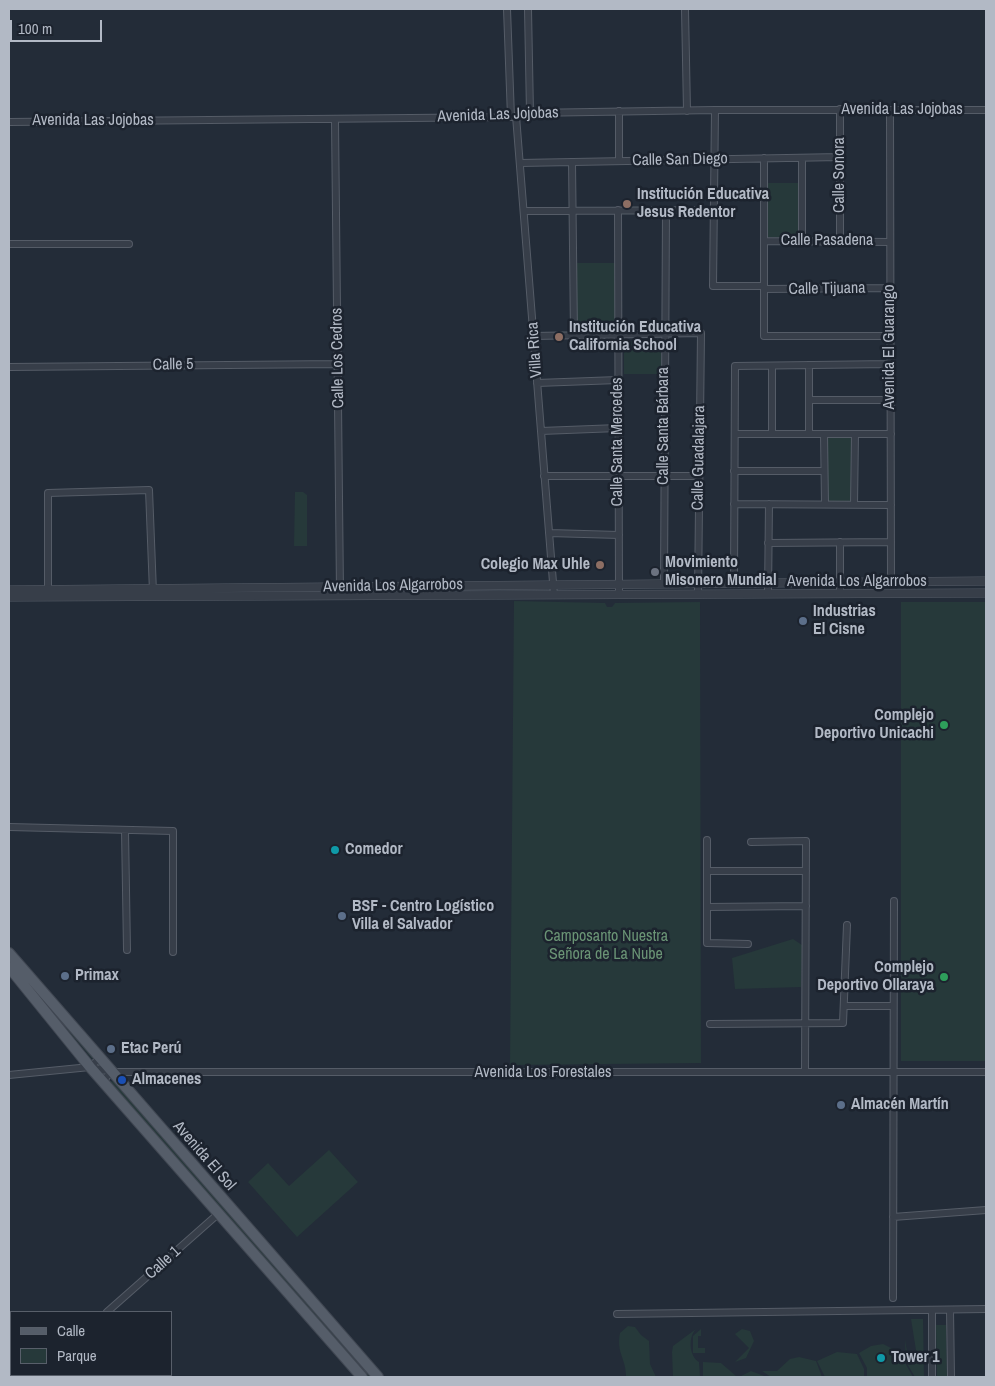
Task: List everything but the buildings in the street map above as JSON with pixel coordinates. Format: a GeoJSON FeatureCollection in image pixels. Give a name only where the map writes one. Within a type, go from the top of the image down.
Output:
{"type":"FeatureCollection","features":[{"type":"Feature","properties":{"kind":"main road","name":"Avenida El Sol"},"geometry":{"type":"LineString","coordinates":[[9,953],[99,1059],[378,1377]]}},
{"type":"Feature","properties":{"kind":"main road","name":"Avenida El Sol"},"geometry":{"type":"LineString","coordinates":[[9,967],[90,1066],[362,1377]]}},
{"type":"Feature","properties":{"kind":"street","name":"Villa Rica"},"geometry":{"type":"LineString","coordinates":[[507,9],[514,116],[520,163],[554,595]]}},
{"type":"Feature","properties":{"kind":"street"},"geometry":{"type":"LineString","coordinates":[[528,9],[530,113]]}},
{"type":"Feature","properties":{"kind":"street"},"geometry":{"type":"LineString","coordinates":[[685,9],[687,111]]}},
{"type":"Feature","properties":{"kind":"street","name":"Calle Sonora"},"geometry":{"type":"LineString","coordinates":[[840,109],[840,241]]}},
{"type":"Feature","properties":{"kind":"street"},"geometry":{"type":"LineString","coordinates":[[524,211],[713,210],[715,110]]}},
{"type":"Feature","properties":{"kind":"street","name":"Avenida Las Jojobas"},"geometry":{"type":"LineString","coordinates":[[9,122],[335,120],[514,116],[530,113],[619,111],[986,110]]}},
{"type":"Feature","properties":{"kind":"street"},"geometry":{"type":"LineString","coordinates":[[619,111],[619,161]]}},
{"type":"Feature","properties":{"kind":"street","name":"Avenida El Guarango"},"geometry":{"type":"LineString","coordinates":[[890,111],[891,582]]}},
{"type":"Feature","properties":{"kind":"street","name":"Calle Los Cedros"},"geometry":{"type":"LineString","coordinates":[[335,120],[340,596]]}},
{"type":"Feature","properties":{"kind":"street","name":"Calle San Diego"},"geometry":{"type":"LineString","coordinates":[[520,163],[840,157]]}},
{"type":"Feature","properties":{"kind":"street"},"geometry":{"type":"LineString","coordinates":[[764,158],[764,336],[890,336]]}},
{"type":"Feature","properties":{"kind":"street"},"geometry":{"type":"LineString","coordinates":[[802,158],[802,241]]}},
{"type":"Feature","properties":{"kind":"street"},"geometry":{"type":"LineString","coordinates":[[572,162],[574,335]]}},
{"type":"Feature","properties":{"kind":"street","name":"Calle Santa Mercedes"},"geometry":{"type":"LineString","coordinates":[[618,210],[619,594]]}},
{"type":"Feature","properties":{"kind":"street","name":"Calle Santa Bárbara"},"geometry":{"type":"LineString","coordinates":[[664,583],[666,210]]}},
{"type":"Feature","properties":{"kind":"street","name":"Calle Tijuana"},"geometry":{"type":"LineString","coordinates":[[713,210],[713,286],[890,288]]}},
{"type":"Feature","properties":{"kind":"street","name":"Calle Pasadena"},"geometry":{"type":"LineString","coordinates":[[764,240],[890,242]]}},
{"type":"Feature","properties":{"kind":"street"},"geometry":{"type":"LineString","coordinates":[[9,244],[128,244]]}},
{"type":"Feature","properties":{"kind":"street","name":"Calle Guadalajara"},"geometry":{"type":"LineString","coordinates":[[665,334],[701,333],[698,594]]}},
{"type":"Feature","properties":{"kind":"street"},"geometry":{"type":"LineString","coordinates":[[533,336],[665,334]]}},
{"type":"Feature","properties":{"kind":"street","name":"Calle 5"},"geometry":{"type":"LineString","coordinates":[[9,367],[338,364]]}},
{"type":"Feature","properties":{"kind":"street"},"geometry":{"type":"LineString","coordinates":[[734,582],[735,366],[890,364]]}},
{"type":"Feature","properties":{"kind":"street"},"geometry":{"type":"LineString","coordinates":[[809,365],[809,434]]}},
{"type":"Feature","properties":{"kind":"street"},"geometry":{"type":"LineString","coordinates":[[772,366],[772,434]]}},
{"type":"Feature","properties":{"kind":"street"},"geometry":{"type":"LineString","coordinates":[[537,383],[618,380]]}},
{"type":"Feature","properties":{"kind":"street"},"geometry":{"type":"LineString","coordinates":[[809,400],[890,400]]}},
{"type":"Feature","properties":{"kind":"street"},"geometry":{"type":"LineString","coordinates":[[541,431],[618,428]]}},
{"type":"Feature","properties":{"kind":"street"},"geometry":{"type":"LineString","coordinates":[[735,434],[891,434]]}},
{"type":"Feature","properties":{"kind":"street"},"geometry":{"type":"LineString","coordinates":[[824,434],[824,504]]}},
{"type":"Feature","properties":{"kind":"street"},"geometry":{"type":"LineString","coordinates":[[854,505],[856,434]]}},
{"type":"Feature","properties":{"kind":"street"},"geometry":{"type":"LineString","coordinates":[[734,471],[824,471]]}},
{"type":"Feature","properties":{"kind":"street"},"geometry":{"type":"LineString","coordinates":[[544,476],[699,476]]}},
{"type":"Feature","properties":{"kind":"street"},"geometry":{"type":"LineString","coordinates":[[48,593],[48,493],[149,490],[153,592]]}},
{"type":"Feature","properties":{"kind":"street"},"geometry":{"type":"LineString","coordinates":[[734,504],[891,505]]}},
{"type":"Feature","properties":{"kind":"street"},"geometry":{"type":"LineString","coordinates":[[768,504],[768,594]]}},
{"type":"Feature","properties":{"kind":"street"},"geometry":{"type":"LineString","coordinates":[[549,533],[619,534]]}},
{"type":"Feature","properties":{"kind":"street"},"geometry":{"type":"LineString","coordinates":[[840,542],[840,594]]}},
{"type":"Feature","properties":{"kind":"street"},"geometry":{"type":"LineString","coordinates":[[768,543],[891,542]]}},
{"type":"Feature","properties":{"kind":"street","name":"Avenida Los Algarrobos"},"geometry":{"type":"LineString","coordinates":[[9,590],[48,593],[153,592],[340,586],[986,581]]}},
{"type":"Feature","properties":{"kind":"street"},"geometry":{"type":"LineString","coordinates":[[891,582],[891,594]]}},
{"type":"Feature","properties":{"kind":"street","name":"Avenida Los Algarrobos"},"geometry":{"type":"LineString","coordinates":[[153,592],[340,596],[986,593]]}},
{"type":"Feature","properties":{"kind":"street","name":"Avenida Los Algarrobos"},"geometry":{"type":"LineString","coordinates":[[9,597],[48,593]]}},
{"type":"Feature","properties":{"kind":"street"},"geometry":{"type":"LineString","coordinates":[[9,827],[173,830],[173,952]]}},
{"type":"Feature","properties":{"kind":"street"},"geometry":{"type":"LineString","coordinates":[[125,830],[127,950]]}},
{"type":"Feature","properties":{"kind":"street"},"geometry":{"type":"LineString","coordinates":[[707,840],[707,944],[748,944]]}},
{"type":"Feature","properties":{"kind":"street"},"geometry":{"type":"LineString","coordinates":[[751,842],[806,841],[805,1072]]}},
{"type":"Feature","properties":{"kind":"street"},"geometry":{"type":"LineString","coordinates":[[707,872],[806,871]]}},
{"type":"Feature","properties":{"kind":"street"},"geometry":{"type":"LineString","coordinates":[[893,1298],[894,901]]}},
{"type":"Feature","properties":{"kind":"street"},"geometry":{"type":"LineString","coordinates":[[707,907],[806,906]]}},
{"type":"Feature","properties":{"kind":"street"},"geometry":{"type":"LineString","coordinates":[[710,1024],[843,1023],[846,1006],[847,925]]}},
{"type":"Feature","properties":{"kind":"street"},"geometry":{"type":"LineString","coordinates":[[846,1006],[894,1006]]}},
{"type":"Feature","properties":{"kind":"street"},"geometry":{"type":"LineString","coordinates":[[9,1075],[90,1066],[99,1059]]}},
{"type":"Feature","properties":{"kind":"street","name":"Avenida Los Forestales"},"geometry":{"type":"LineString","coordinates":[[90,1066],[111,1072],[986,1072]]}},
{"type":"Feature","properties":{"kind":"street"},"geometry":{"type":"LineString","coordinates":[[103,1081],[111,1072]]}},
{"type":"Feature","properties":{"kind":"street"},"geometry":{"type":"LineString","coordinates":[[893,1217],[986,1210]]}},
{"type":"Feature","properties":{"kind":"street","name":"Calle 1"},"geometry":{"type":"LineString","coordinates":[[108,1311],[218,1214]]}},
{"type":"Feature","properties":{"kind":"street"},"geometry":{"type":"LineString","coordinates":[[617,1314],[986,1309]]}},
{"type":"Feature","properties":{"kind":"street"},"geometry":{"type":"LineString","coordinates":[[932,1310],[932,1377]]}},
{"type":"Feature","properties":{"kind":"street"},"geometry":{"type":"LineString","coordinates":[[950,1310],[951,1377]]}},
{"type":"Feature","properties":{"kind":"green space"},"geometry":{"type":"Polygon","coordinates":[[[767,183],[799,183],[798,238],[767,237],[767,183]]]}},
{"type":"Feature","properties":{"kind":"green space"},"geometry":{"type":"Polygon","coordinates":[[[576,263],[615,263],[615,326],[577,327],[576,263]]]}},
{"type":"Feature","properties":{"kind":"green space"},"geometry":{"type":"Polygon","coordinates":[[[624,341],[661,341],[662,374],[624,374],[624,341]]]}},
{"type":"Feature","properties":{"kind":"green space"},"geometry":{"type":"Polygon","coordinates":[[[828,437],[853,437],[852,501],[827,501],[828,437]]]}},
{"type":"Feature","properties":{"kind":"green space"},"geometry":{"type":"Polygon","coordinates":[[[295,492],[303,492],[307,495],[307,546],[294,546],[295,492]]]}},
{"type":"Feature","properties":{"kind":"green space","name":"Camposanto Nuestra Señora de La Nube"},"geometry":{"type":"Polygon","coordinates":[[[514,601],[605,603],[607,607],[612,607],[615,603],[700,602],[701,1063],[510,1065],[514,601]]]}},
{"type":"Feature","properties":{"kind":"green space"},"geometry":{"type":"Polygon","coordinates":[[[901,602],[986,602],[986,1061],[901,1061],[901,602]]]}},
{"type":"Feature","properties":{"kind":"green space"},"geometry":{"type":"Polygon","coordinates":[[[793,939],[802,945],[801,987],[735,989],[732,958],[793,939]]]}},
{"type":"Feature","properties":{"kind":"green space"},"geometry":{"type":"Polygon","coordinates":[[[9,958],[92,1057],[93,1060],[9,961],[9,958]]]}},
{"type":"Feature","properties":{"kind":"green space"},"geometry":{"type":"Polygon","coordinates":[[[111,1081],[114,1082],[375,1377],[369,1377],[110,1084],[111,1081]]]}},
{"type":"Feature","properties":{"kind":"green space"},"geometry":{"type":"Polygon","coordinates":[[[329,1150],[358,1182],[297,1237],[248,1182],[268,1163],[289,1186],[329,1150]]]}},
{"type":"Feature","properties":{"kind":"green space"},"geometry":{"type":"Polygon","coordinates":[[[911,1319],[923,1319],[924,1377],[915,1377],[906,1362],[905,1339],[909,1365],[918,1363],[911,1319]]]}},
{"type":"Feature","properties":{"kind":"green space"},"geometry":{"type":"Polygon","coordinates":[[[936,1325],[946,1325],[947,1377],[937,1377],[936,1325]]]}},
{"type":"Feature","properties":{"kind":"green space"},"geometry":{"type":"Polygon","coordinates":[[[628,1326],[635,1327],[649,1341],[650,1364],[656,1377],[626,1376],[619,1340],[620,1333],[628,1326]]]}},
{"type":"Feature","properties":{"kind":"green space"},"geometry":{"type":"Polygon","coordinates":[[[696,1329],[693,1332],[691,1346],[693,1355],[699,1362],[700,1377],[673,1377],[673,1346],[696,1329]]]}},
{"type":"Feature","properties":{"kind":"green space"},"geometry":{"type":"Polygon","coordinates":[[[701,1329],[701,1336],[698,1336],[698,1348],[705,1348],[705,1353],[693,1353],[693,1336],[701,1329]]]}},
{"type":"Feature","properties":{"kind":"green space"},"geometry":{"type":"Polygon","coordinates":[[[742,1329],[750,1331],[754,1341],[746,1358],[735,1362],[749,1348],[735,1334],[742,1329]]]}},
{"type":"Feature","properties":{"kind":"green space"},"geometry":{"type":"Polygon","coordinates":[[[883,1344],[899,1352],[913,1377],[867,1377],[867,1368],[859,1353],[871,1346],[883,1344]]]}},
{"type":"Feature","properties":{"kind":"green space"},"geometry":{"type":"Polygon","coordinates":[[[837,1352],[857,1354],[864,1369],[864,1377],[825,1377],[817,1361],[837,1352]]]}},
{"type":"Feature","properties":{"kind":"green space"},"geometry":{"type":"Polygon","coordinates":[[[799,1357],[816,1361],[822,1377],[771,1377],[762,1371],[777,1371],[790,1359],[799,1357]]]}},
{"type":"Feature","properties":{"kind":"green space"},"geometry":{"type":"Polygon","coordinates":[[[703,1362],[721,1363],[736,1376],[703,1377],[703,1362]]]}},
{"type":"Feature","properties":{"kind":"green space"},"geometry":{"type":"Polygon","coordinates":[[[751,1371],[767,1377],[739,1377],[751,1371]]]}},
{"type":"Feature","properties":{"kind":"place","name":"Institución Educativa Jesus Redentor"},"geometry":{"type":"Point","coordinates":[627,204]}},
{"type":"Feature","properties":{"kind":"place","name":"Institución Educativa California School"},"geometry":{"type":"Point","coordinates":[559,337]}},
{"type":"Feature","properties":{"kind":"place","name":"Colegio Max Uhle"},"geometry":{"type":"Point","coordinates":[600,565]}},
{"type":"Feature","properties":{"kind":"place","name":"Movimiento Misonero Mundial"},"geometry":{"type":"Point","coordinates":[655,572]}},
{"type":"Feature","properties":{"kind":"place","name":"Industrias El Cisne"},"geometry":{"type":"Point","coordinates":[803,621]}},
{"type":"Feature","properties":{"kind":"place","name":"Complejo Deportivo Unicachi"},"geometry":{"type":"Point","coordinates":[944,725]}},
{"type":"Feature","properties":{"kind":"place","name":"Comedor"},"geometry":{"type":"Point","coordinates":[335,850]}},
{"type":"Feature","properties":{"kind":"place","name":"BSF - Centro Logístico Villa el Salvador"},"geometry":{"type":"Point","coordinates":[342,916]}},
{"type":"Feature","properties":{"kind":"place","name":"Primax"},"geometry":{"type":"Point","coordinates":[65,976]}},
{"type":"Feature","properties":{"kind":"place","name":"Complejo Deportivo Ollaraya"},"geometry":{"type":"Point","coordinates":[944,977]}},
{"type":"Feature","properties":{"kind":"place","name":"Etac Perú"},"geometry":{"type":"Point","coordinates":[111,1049]}},
{"type":"Feature","properties":{"kind":"place","name":"Almacenes"},"geometry":{"type":"Point","coordinates":[122,1080]}},
{"type":"Feature","properties":{"kind":"place","name":"Almacén Martín"},"geometry":{"type":"Point","coordinates":[841,1105]}},
{"type":"Feature","properties":{"kind":"place","name":"Tower 1"},"geometry":{"type":"Point","coordinates":[881,1358]}}]}
